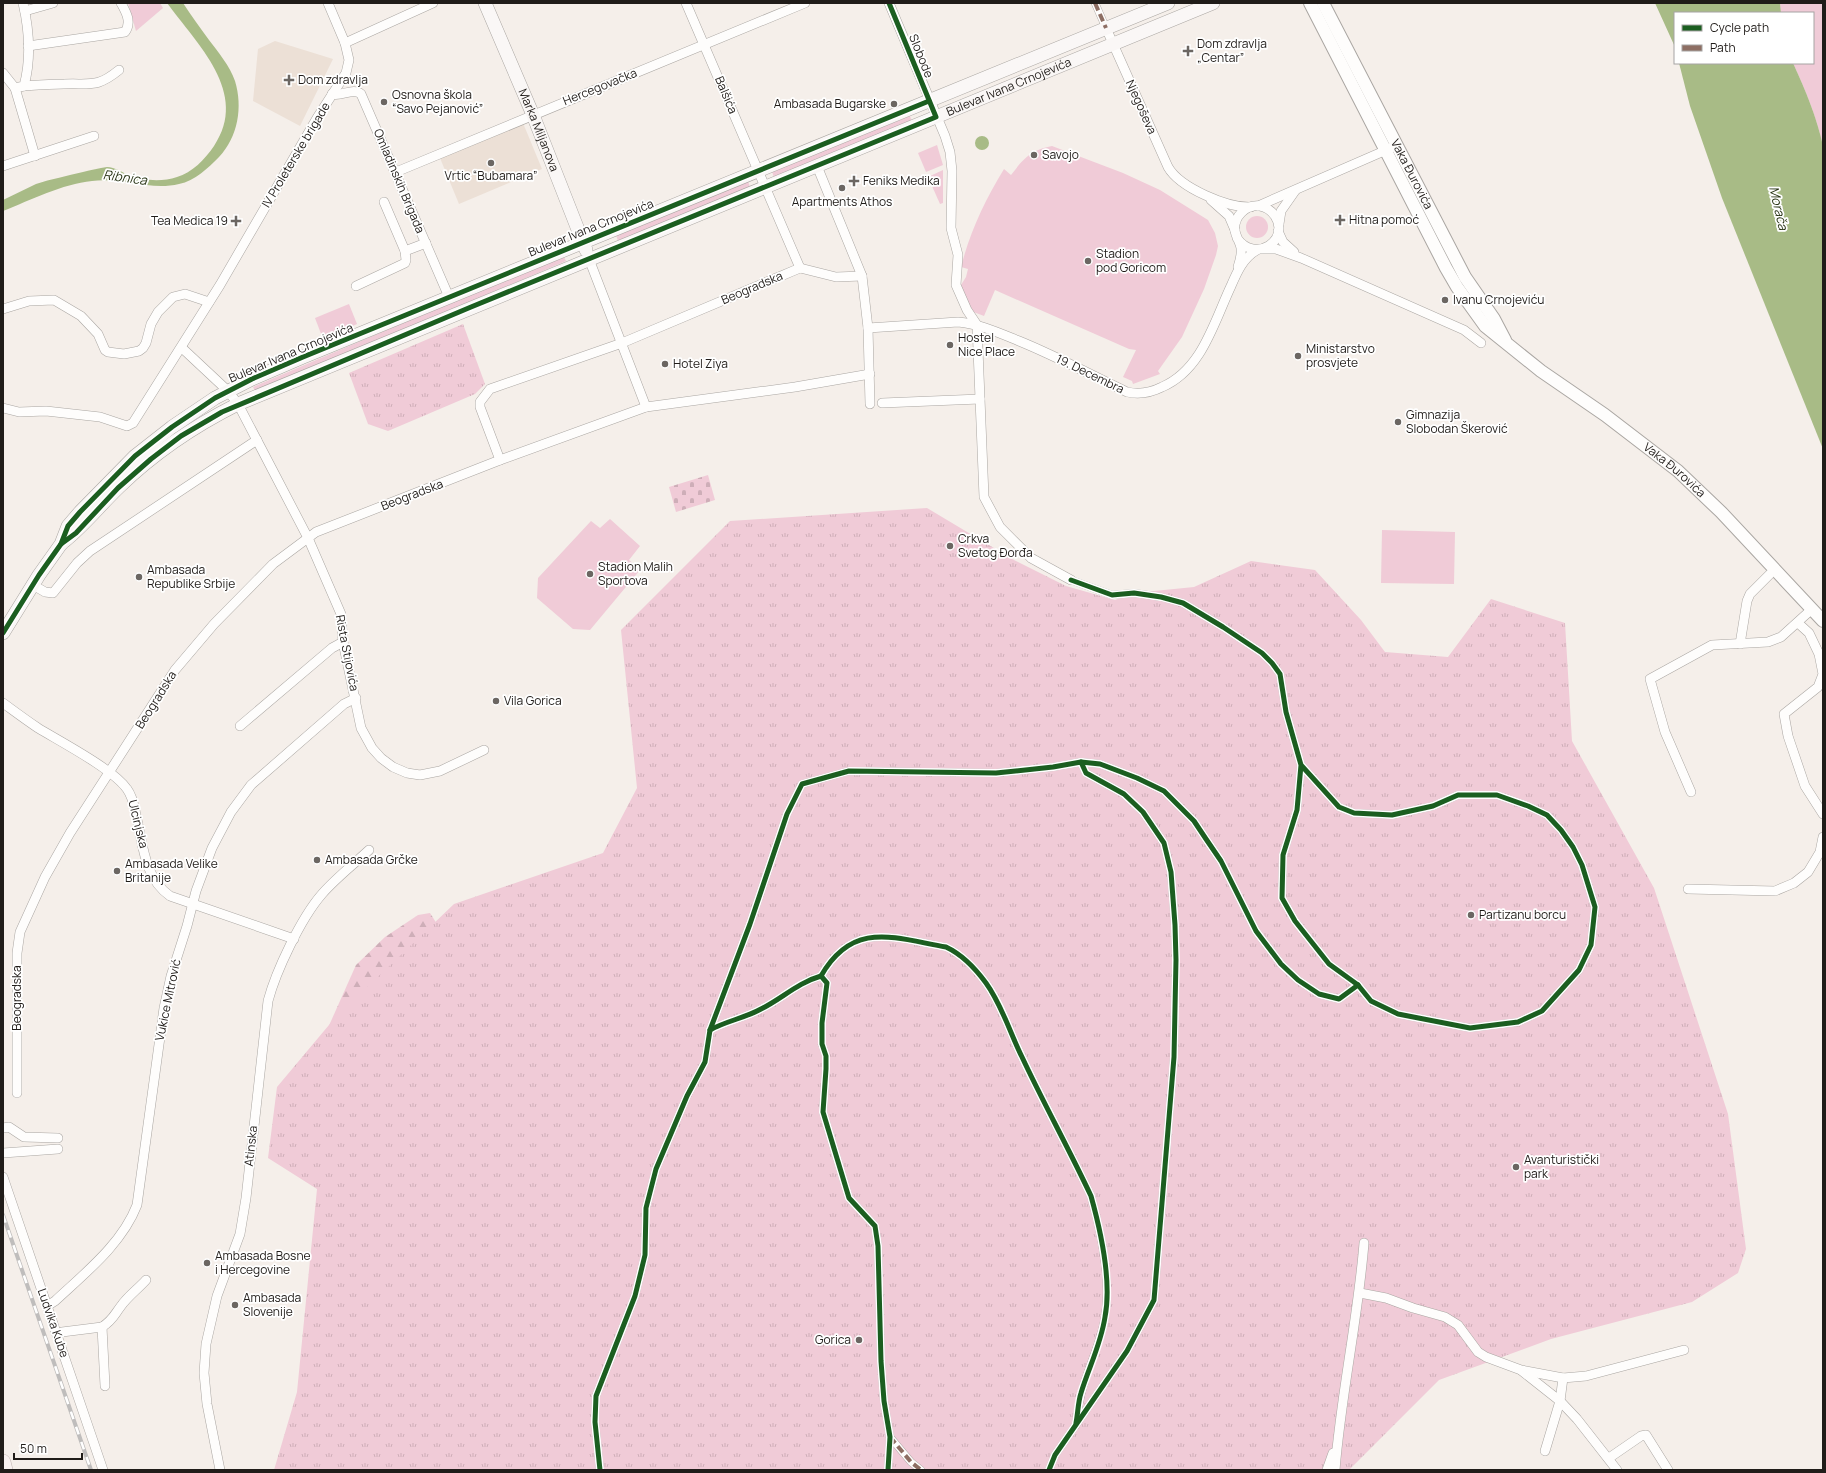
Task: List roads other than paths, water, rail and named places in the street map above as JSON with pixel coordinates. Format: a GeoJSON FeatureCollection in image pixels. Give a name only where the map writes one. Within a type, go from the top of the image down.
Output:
{"type":"FeatureCollection","features":[{"type":"Feature","properties":{"kind":"main road","name":"Marka Miljanova"},"geometry":{"type":"LineString","coordinates":[[485,3],[533,115],[589,259]]}},
{"type":"Feature","properties":{"kind":"main road","name":"Bulevar Ivana Crnojevića"},"geometry":{"type":"LineString","coordinates":[[61,544],[68,526],[135,456],[172,427],[228,391],[303,357],[1168,3]]}},
{"type":"Feature","properties":{"kind":"main road","name":"Bulevar Ivana Crnojevića"},"geometry":{"type":"LineString","coordinates":[[61,544],[76,533],[118,488],[151,459],[197,426],[238,404],[1213,3]]}},
{"type":"Feature","properties":{"kind":"main road"},"geometry":{"type":"LineString","coordinates":[[3,633],[61,544]]}},
{"type":"Feature","properties":{"kind":"main road"},"geometry":{"type":"LineString","coordinates":[[3,1462],[5,1470]]}},
{"type":"Feature","properties":{"kind":"street"},"geometry":{"type":"LineString","coordinates":[[20,87],[27,76],[28,31],[24,7],[53,3]]}},
{"type":"Feature","properties":{"kind":"street"},"geometry":{"type":"LineString","coordinates":[[28,46],[126,32],[129,27],[128,17],[121,3]]}},
{"type":"Feature","properties":{"kind":"street"},"geometry":{"type":"LineString","coordinates":[[328,3],[345,43],[433,3]]}},
{"type":"Feature","properties":{"kind":"street","name":"Balšića"},"geometry":{"type":"LineString","coordinates":[[686,3],[765,187]]}},
{"type":"Feature","properties":{"kind":"street","name":"Hercegovačka"},"geometry":{"type":"LineString","coordinates":[[396,172],[805,3]]}},
{"type":"Feature","properties":{"kind":"street","name":"Slobode"},"geometry":{"type":"LineString","coordinates":[[888,3],[936,117]]}},
{"type":"Feature","properties":{"kind":"street","name":"Njegoševa"},"geometry":{"type":"LineString","coordinates":[[1096,3],[1170,172],[1176,178],[1206,195]]}},
{"type":"Feature","properties":{"kind":"street","name":"Vaka Đurovića"},"geometry":{"type":"LineString","coordinates":[[1310,3],[1465,277],[1494,319],[1506,342],[1541,371],[1605,414],[1674,468],[1721,512],[1823,621]]}},
{"type":"Feature","properties":{"kind":"street","name":"Vaka Đurovića"},"geometry":{"type":"LineString","coordinates":[[1323,3],[1391,148]]}},
{"type":"Feature","properties":{"kind":"street","name":"IV Proleterske brigade"},"geometry":{"type":"LineString","coordinates":[[3,408],[19,412],[46,411],[100,417],[127,426],[134,422],[182,348],[349,66],[345,43]]}},
{"type":"Feature","properties":{"kind":"street"},"geometry":{"type":"LineString","coordinates":[[20,87],[93,84],[109,78],[119,70]]}},
{"type":"Feature","properties":{"kind":"street"},"geometry":{"type":"LineString","coordinates":[[3,73],[20,87],[35,156]]}},
{"type":"Feature","properties":{"kind":"street","name":"Omladinskih Brigada"},"geometry":{"type":"LineString","coordinates":[[332,94],[338,95],[357,91],[361,94],[450,297]]}},
{"type":"Feature","properties":{"kind":"street"},"geometry":{"type":"LineString","coordinates":[[936,117],[945,136],[951,158],[953,179],[951,228],[958,255],[956,285],[967,310],[977,325],[984,497],[1000,527],[1031,558],[1071,580],[1112,595],[1134,593],[1161,597],[1183,603],[1262,653],[1272,663],[1280,674],[1286,712],[1301,765],[1297,810],[1284,855],[1282,898],[1295,921],[1329,964],[1358,985],[1371,1001],[1398,1014],[1470,1028],[1518,1022],[1542,1011],[1579,970],[1591,945],[1595,907],[1582,865],[1573,847],[1561,830],[1547,815],[1528,806],[1497,795],[1458,795],[1434,806],[1392,815],[1354,814],[1339,807],[1301,765]]}},
{"type":"Feature","properties":{"kind":"street"},"geometry":{"type":"LineString","coordinates":[[3,166],[94,136]]}},
{"type":"Feature","properties":{"kind":"street","name":"Vaka Đurovića"},"geometry":{"type":"LineString","coordinates":[[1254,206],[1296,190],[1391,148]]}},
{"type":"Feature","properties":{"kind":"street"},"geometry":{"type":"LineString","coordinates":[[817,166],[862,276],[868,328],[870,404]]}},
{"type":"Feature","properties":{"kind":"street"},"geometry":{"type":"LineString","coordinates":[[765,187],[800,268],[836,277],[862,276]]}},
{"type":"Feature","properties":{"kind":"street"},"geometry":{"type":"LineString","coordinates":[[1260,249],[1272,243],[1278,228],[1281,211],[1296,190]]}},
{"type":"Feature","properties":{"kind":"street"},"geometry":{"type":"LineString","coordinates":[[1206,195],[1235,206],[1264,207],[1272,212],[1285,246],[1301,258]]}},
{"type":"Feature","properties":{"kind":"street"},"geometry":{"type":"LineString","coordinates":[[1206,195],[1229,216],[1236,235],[1247,247],[1281,250],[1301,258],[1469,332],[1481,343]]}},
{"type":"Feature","properties":{"kind":"street"},"geometry":{"type":"LineString","coordinates":[[356,286],[405,263],[406,260],[405,251],[384,202]]}},
{"type":"Feature","properties":{"kind":"street"},"geometry":{"type":"LineString","coordinates":[[1236,235],[1235,224],[1238,216],[1243,211],[1254,206]]}},
{"type":"Feature","properties":{"kind":"street","name":"19. Decembra"},"geometry":{"type":"LineString","coordinates":[[1236,235],[1241,253],[1237,273]]}},
{"type":"Feature","properties":{"kind":"street"},"geometry":{"type":"LineString","coordinates":[[405,251],[426,242]]}},
{"type":"Feature","properties":{"kind":"street","name":"19. Decembra"},"geometry":{"type":"LineString","coordinates":[[868,328],[958,322],[977,325],[993,330],[1050,354],[1127,392],[1139,394],[1146,393],[1172,382],[1191,366],[1210,334],[1237,273],[1245,259],[1260,249]]}},
{"type":"Feature","properties":{"kind":"street"},"geometry":{"type":"LineString","coordinates":[[589,259],[646,407]]}},
{"type":"Feature","properties":{"kind":"street","name":"Beogradska"},"geometry":{"type":"LineString","coordinates":[[500,460],[480,408],[480,402],[490,388],[622,343],[800,268]]}},
{"type":"Feature","properties":{"kind":"street"},"geometry":{"type":"LineString","coordinates":[[3,308],[29,301],[54,300],[81,316],[98,334],[105,350],[108,352],[124,354],[139,351],[143,348],[158,312],[173,297],[185,294],[209,302]]}},
{"type":"Feature","properties":{"kind":"street"},"geometry":{"type":"LineString","coordinates":[[182,348],[228,391],[238,404]]}},
{"type":"Feature","properties":{"kind":"street","name":"Beogradska"},"geometry":{"type":"LineString","coordinates":[[17,1093],[17,953],[20,932],[45,877],[70,833],[108,772],[133,737],[175,670],[214,624],[273,564],[316,532],[500,460],[646,407],[795,387],[870,374]]}},
{"type":"Feature","properties":{"kind":"street"},"geometry":{"type":"LineString","coordinates":[[882,403],[980,399]]}},
{"type":"Feature","properties":{"kind":"street","name":"Rista Stijovića"},"geometry":{"type":"LineString","coordinates":[[238,404],[308,538],[341,614],[343,642],[356,698],[361,728],[368,742],[381,758],[400,771],[420,775],[434,773],[484,750]]}},
{"type":"Feature","properties":{"kind":"street"},"geometry":{"type":"LineString","coordinates":[[33,585],[45,592],[53,593],[77,563],[90,551],[256,440]]}},
{"type":"Feature","properties":{"kind":"street"},"geometry":{"type":"LineString","coordinates":[[1740,644],[1747,602],[1750,594],[1770,574]]}},
{"type":"Feature","properties":{"kind":"street"},"geometry":{"type":"LineString","coordinates":[[1691,792],[1665,732],[1650,679],[1712,645],[1768,642],[1781,637],[1812,609]]}},
{"type":"Feature","properties":{"kind":"street"},"geometry":{"type":"LineString","coordinates":[[1798,622],[1809,633],[1819,654],[1823,674],[1818,687],[1784,714],[1788,736],[1805,786],[1823,814]]}},
{"type":"Feature","properties":{"kind":"street"},"geometry":{"type":"LineString","coordinates":[[240,726],[332,648],[343,642]]}},
{"type":"Feature","properties":{"kind":"street","name":"Vukice Mitrović"},"geometry":{"type":"LineString","coordinates":[[47,1306],[55,1301],[103,1255],[128,1224],[137,1205],[164,1008],[171,976],[188,926],[196,891],[212,848],[231,812],[244,792],[272,765],[344,704],[356,698]]}},
{"type":"Feature","properties":{"kind":"street","name":"Ulcinjska"},"geometry":{"type":"LineString","coordinates":[[3,703],[36,727],[108,772],[122,783],[131,796],[148,869],[154,881],[163,891],[170,896],[294,939]]}},
{"type":"Feature","properties":{"kind":"street"},"geometry":{"type":"LineString","coordinates":[[600,1470],[595,1422],[596,1396],[635,1296],[645,1255],[646,1208],[656,1169],[687,1096],[705,1062],[710,1030],[750,924],[787,814],[802,784],[849,771],[996,772],[1053,767],[1081,762],[1100,764],[1137,778],[1164,791],[1194,821],[1221,861],[1256,931],[1281,964],[1298,980],[1319,994],[1339,999],[1358,985]]}},
{"type":"Feature","properties":{"kind":"street"},"geometry":{"type":"LineString","coordinates":[[1049,1470],[1055,1455],[1127,1350],[1154,1300],[1174,1057],[1176,960],[1171,872],[1164,842],[1143,812],[1124,794],[1086,773],[1081,762]]}},
{"type":"Feature","properties":{"kind":"street"},"geometry":{"type":"LineString","coordinates":[[1688,889],[1775,890],[1794,883],[1808,872],[1820,852],[1823,837]]}},
{"type":"Feature","properties":{"kind":"street","name":"Atinska"},"geometry":{"type":"LineString","coordinates":[[220,1470],[207,1404],[204,1373],[206,1344],[217,1296],[240,1234],[246,1198],[268,1001],[272,986],[308,913],[321,896],[369,850]]}},
{"type":"Feature","properties":{"kind":"street"},"geometry":{"type":"LineString","coordinates":[[710,1030],[719,1025],[745,1017],[763,1008],[806,980],[821,976],[839,951],[861,938],[873,936],[946,947],[970,963],[987,984],[1002,1011],[1010,1032],[1091,1196],[1097,1219],[1106,1278],[1107,1304],[1100,1340],[1081,1394],[1075,1427]]}},
{"type":"Feature","properties":{"kind":"street"},"geometry":{"type":"LineString","coordinates":[[821,976],[827,984],[822,1023],[822,1044],[826,1058],[823,1112],[849,1198],[875,1226],[878,1246],[881,1361],[884,1401],[890,1436],[888,1470]]}},
{"type":"Feature","properties":{"kind":"street"},"geometry":{"type":"LineString","coordinates":[[3,1128],[9,1127],[24,1137],[58,1138]]}},
{"type":"Feature","properties":{"kind":"street"},"geometry":{"type":"LineString","coordinates":[[3,1153],[58,1149]]}},
{"type":"Feature","properties":{"kind":"street","name":"Ludvika Kube"},"geometry":{"type":"LineString","coordinates":[[3,1176],[103,1470]]}},
{"type":"Feature","properties":{"kind":"street"},"geometry":{"type":"LineString","coordinates":[[1335,1470],[1338,1436],[1360,1293],[1364,1243]]}},
{"type":"Feature","properties":{"kind":"street"},"geometry":{"type":"LineString","coordinates":[[57,1335],[62,1332],[102,1327],[110,1322],[117,1314],[121,1305],[146,1280]]}},
{"type":"Feature","properties":{"kind":"street"},"geometry":{"type":"LineString","coordinates":[[1360,1293],[1386,1298],[1412,1308],[1445,1317],[1458,1325],[1478,1352],[1486,1357],[1521,1370],[1563,1378],[1586,1376],[1684,1350]]}},
{"type":"Feature","properties":{"kind":"street"},"geometry":{"type":"LineString","coordinates":[[102,1327],[105,1386]]}},
{"type":"Feature","properties":{"kind":"street"},"geometry":{"type":"LineString","coordinates":[[1521,1370],[1560,1401],[1618,1470]]}},
{"type":"Feature","properties":{"kind":"street"},"geometry":{"type":"LineString","coordinates":[[1545,1451],[1560,1401],[1563,1378]]}},
{"type":"Feature","properties":{"kind":"street"},"geometry":{"type":"LineString","coordinates":[[1609,1458],[1641,1436],[1646,1435],[1668,1470]]}},
{"type":"Feature","properties":{"kind":"street"},"geometry":{"type":"LineString","coordinates":[[890,1436],[911,1462],[921,1470]]}},
{"type":"Feature","properties":{"kind":"street"},"geometry":{"type":"LineString","coordinates":[[1327,1470],[1338,1436]]}},
{"type":"Feature","properties":{"kind":"water","name":"Ribnica"},"geometry":{"type":"Polygon","coordinates":[[[167,3],[183,3],[202,31],[224,59],[233,75],[239,101],[237,121],[231,140],[219,157],[206,170],[196,177],[179,184],[157,186],[103,180],[92,181],[69,185],[3,211],[3,200],[36,184],[107,167],[141,179],[171,179],[183,175],[193,169],[214,146],[224,126],[226,107],[223,88],[205,52],[167,3]]]}},
{"type":"Feature","properties":{"kind":"water"},"geometry":{"type":"Polygon","coordinates":[[[1655,3],[1780,3],[1781,12],[1674,12],[1674,45],[1655,3]]]}},
{"type":"Feature","properties":{"kind":"water","name":"Morača"},"geometry":{"type":"Polygon","coordinates":[[[1679,64],[1793,64],[1802,83],[1823,146],[1823,449],[1722,198],[1690,106],[1679,64]]]}},
{"type":"Feature","properties":{"kind":"water"},"geometry":{"type":"Polygon","coordinates":[[[979,136],[985,136],[989,140],[989,146],[985,150],[979,150],[975,146],[975,140],[979,136]]]}},
{"type":"Feature","properties":{"kind":"railway"},"geometry":{"type":"LineString","coordinates":[[3,1215],[91,1470]]}},
{"type":"Feature","properties":{"kind":"place","name":"Dom zdravlja „Centar”"},"geometry":{"type":"Point","coordinates":[1188,51]}},
{"type":"Feature","properties":{"kind":"place","name":"Dom zdravlja"},"geometry":{"type":"Point","coordinates":[289,80]}},
{"type":"Feature","properties":{"kind":"place","name":"Osnovna škola “Savo Pejanović”"},"geometry":{"type":"Point","coordinates":[384,102]}},
{"type":"Feature","properties":{"kind":"place","name":"Ambasada Bugarske"},"geometry":{"type":"Point","coordinates":[894,104]}},
{"type":"Feature","properties":{"kind":"place","name":"Savojo"},"geometry":{"type":"Point","coordinates":[1034,155]}},
{"type":"Feature","properties":{"kind":"place","name":"Vrtic “Bubamara”"},"geometry":{"type":"Point","coordinates":[491,163]}},
{"type":"Feature","properties":{"kind":"place","name":"Feniks Medika"},"geometry":{"type":"Point","coordinates":[854,181]}},
{"type":"Feature","properties":{"kind":"place","name":"Apartments Athos"},"geometry":{"type":"Point","coordinates":[842,188]}},
{"type":"Feature","properties":{"kind":"place","name":"Hitna pomoć"},"geometry":{"type":"Point","coordinates":[1340,220]}},
{"type":"Feature","properties":{"kind":"place","name":"Tea Medica 19"},"geometry":{"type":"Point","coordinates":[236,221]}},
{"type":"Feature","properties":{"kind":"place","name":"Stadion pod Goricom"},"geometry":{"type":"Point","coordinates":[1088,261]}},
{"type":"Feature","properties":{"kind":"place","name":"Ivanu Crnojeviću"},"geometry":{"type":"Point","coordinates":[1445,300]}},
{"type":"Feature","properties":{"kind":"place","name":"Hostel Nice Place"},"geometry":{"type":"Point","coordinates":[950,345]}},
{"type":"Feature","properties":{"kind":"place","name":"Ministarstvo prosvjete"},"geometry":{"type":"Point","coordinates":[1298,356]}},
{"type":"Feature","properties":{"kind":"place","name":"Hotel Ziya"},"geometry":{"type":"Point","coordinates":[665,364]}},
{"type":"Feature","properties":{"kind":"place","name":"Gimnazija Slobodan Škerović"},"geometry":{"type":"Point","coordinates":[1398,422]}},
{"type":"Feature","properties":{"kind":"place","name":"Crkva Svetog Đorđa"},"geometry":{"type":"Point","coordinates":[950,546]}},
{"type":"Feature","properties":{"kind":"place","name":"Stadion Malih Sportova"},"geometry":{"type":"Point","coordinates":[590,574]}},
{"type":"Feature","properties":{"kind":"place","name":"Ambasada Republike Srbije"},"geometry":{"type":"Point","coordinates":[139,577]}},
{"type":"Feature","properties":{"kind":"place","name":"Vila Gorica"},"geometry":{"type":"Point","coordinates":[496,701]}},
{"type":"Feature","properties":{"kind":"place","name":"Ambasada Grčke"},"geometry":{"type":"Point","coordinates":[317,860]}},
{"type":"Feature","properties":{"kind":"place","name":"Ambasada Velike Britanije"},"geometry":{"type":"Point","coordinates":[117,871]}},
{"type":"Feature","properties":{"kind":"place","name":"Partizanu borcu"},"geometry":{"type":"Point","coordinates":[1471,915]}},
{"type":"Feature","properties":{"kind":"place","name":"Avanturistički park"},"geometry":{"type":"Point","coordinates":[1516,1167]}},
{"type":"Feature","properties":{"kind":"place","name":"Ambasada Bosne i Hercegovine"},"geometry":{"type":"Point","coordinates":[207,1263]}},
{"type":"Feature","properties":{"kind":"place","name":"Ambasada Slovenije"},"geometry":{"type":"Point","coordinates":[235,1305]}},
{"type":"Feature","properties":{"kind":"place","name":"Gorica"},"geometry":{"type":"Point","coordinates":[859,1340]}}]}
